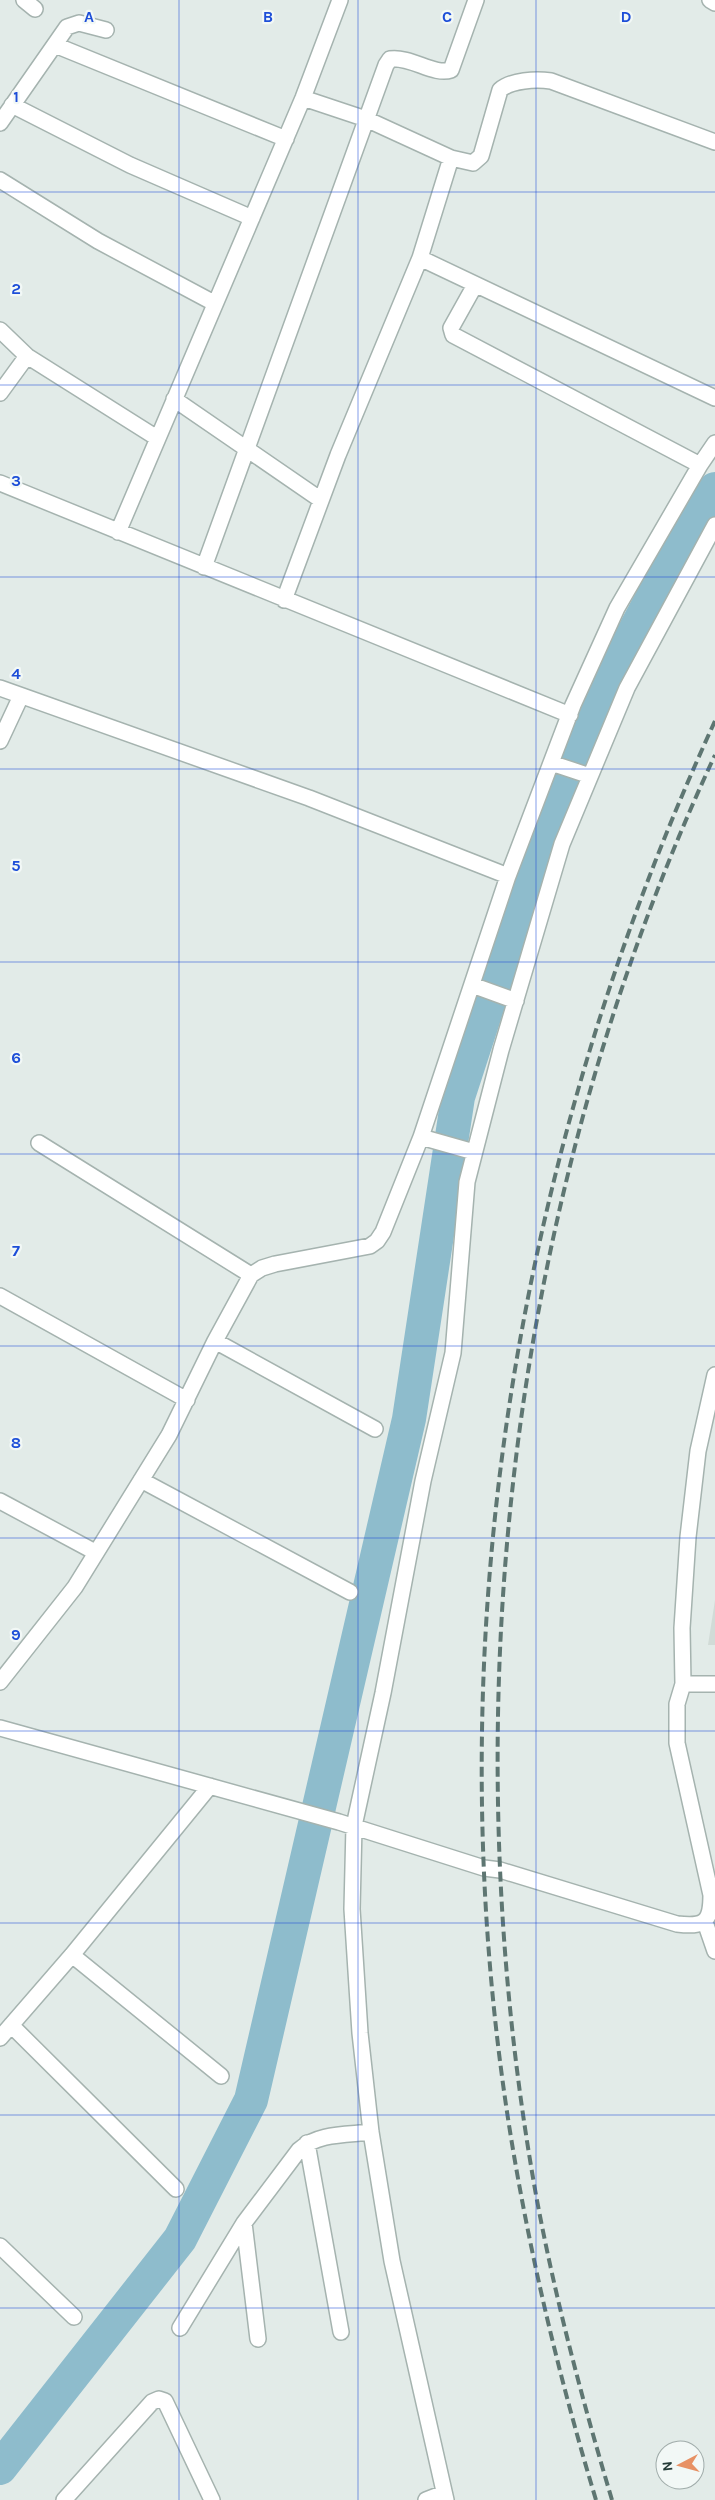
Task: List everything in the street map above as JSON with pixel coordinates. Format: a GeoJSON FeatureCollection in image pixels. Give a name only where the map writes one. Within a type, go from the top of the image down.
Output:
{"type":"FeatureCollection","features":[{"type":"Feature","properties":{"kind":"street"},"geometry":{"type":"LineString","coordinates":[[118,532],[214,303],[304,98],[340,0]]}},
{"type":"Feature","properties":{"kind":"street"},"geometry":{"type":"LineString","coordinates":[[204,567],[366,119],[390,60],[403,58],[441,71],[451,70],[476,0]]}},
{"type":"Feature","properties":{"kind":"street"},"geometry":{"type":"LineString","coordinates":[[710,0],[715,3]]}},
{"type":"Feature","properties":{"kind":"street"},"geometry":{"type":"LineString","coordinates":[[0,123],[67,26],[75,23],[106,30]]}},
{"type":"Feature","properties":{"kind":"street"},"geometry":{"type":"LineString","coordinates":[[55,45],[286,139]]}},
{"type":"Feature","properties":{"kind":"street"},"geometry":{"type":"LineString","coordinates":[[304,98],[366,119],[451,158],[473,163],[478,160],[495,100],[503,87],[543,80],[671,124],[715,142]]}},
{"type":"Feature","properties":{"kind":"street"},"geometry":{"type":"LineString","coordinates":[[12,105],[130,164],[252,218]]}},
{"type":"Feature","properties":{"kind":"street"},"geometry":{"type":"LineString","coordinates":[[284,600],[321,500],[420,258],[451,158]]}},
{"type":"Feature","properties":{"kind":"street"},"geometry":{"type":"LineString","coordinates":[[0,180],[98,240],[214,303]]}},
{"type":"Feature","properties":{"kind":"street"},"geometry":{"type":"LineString","coordinates":[[420,258],[715,398]]}},
{"type":"Feature","properties":{"kind":"street"},"geometry":{"type":"LineString","coordinates":[[475,285],[451,328],[453,336],[700,465]]}},
{"type":"Feature","properties":{"kind":"street"},"geometry":{"type":"LineString","coordinates":[[0,330],[27,356],[158,438]]}},
{"type":"Feature","properties":{"kind":"street"},"geometry":{"type":"LineString","coordinates":[[0,393],[27,356]]}},
{"type":"Feature","properties":{"kind":"street"},"geometry":{"type":"LineString","coordinates":[[174,399],[321,500]]}},
{"type":"Feature","properties":{"kind":"street"},"geometry":{"type":"LineString","coordinates":[[0,1682],[75,1587],[169,1435],[215,1341],[252,1275],[262,1268],[275,1264],[370,1246],[377,1241],[383,1232],[422,1137],[508,876],[570,715],[617,608],[700,465],[715,443]]}},
{"type":"Feature","properties":{"kind":"street"},"geometry":{"type":"LineString","coordinates":[[0,483],[570,715]]}},
{"type":"Feature","properties":{"kind":"street"},"geometry":{"type":"LineString","coordinates":[[426,2500],[445,2496],[392,2261],[371,2132],[360,2034],[352,1909],[354,1826],[383,1693],[423,1481],[453,1353],[467,1182],[474,1152],[562,844],[628,688],[715,525]]}},
{"type":"Feature","properties":{"kind":"street"},"geometry":{"type":"LineString","coordinates":[[0,688],[309,798],[508,876]]}},
{"type":"Feature","properties":{"kind":"street"},"geometry":{"type":"LineString","coordinates":[[0,741],[21,696]]}},
{"type":"Feature","properties":{"kind":"street"},"geometry":{"type":"LineString","coordinates":[[551,763],[590,776]]}},
{"type":"Feature","properties":{"kind":"street"},"geometry":{"type":"LineString","coordinates":[[472,985],[516,1001]]}},
{"type":"Feature","properties":{"kind":"street"},"geometry":{"type":"LineString","coordinates":[[422,1137],[474,1152]]}},
{"type":"Feature","properties":{"kind":"street"},"geometry":{"type":"LineString","coordinates":[[39,1143],[252,1275]]}},
{"type":"Feature","properties":{"kind":"street"},"geometry":{"type":"LineString","coordinates":[[0,1296],[186,1400]]}},
{"type":"Feature","properties":{"kind":"street"},"geometry":{"type":"LineString","coordinates":[[215,1341],[375,1429]]}},
{"type":"Feature","properties":{"kind":"street"},"geometry":{"type":"LineString","coordinates":[[0,1728],[354,1826],[484,1868],[500,1870],[677,1924],[696,1925],[706,1922],[710,1916],[711,1895],[677,1743],[677,1704],[683,1684],[682,1636],[688,1537],[698,1451],[715,1374]]}},
{"type":"Feature","properties":{"kind":"street"},"geometry":{"type":"LineString","coordinates":[[141,1480],[350,1592]]}},
{"type":"Feature","properties":{"kind":"street"},"geometry":{"type":"LineString","coordinates":[[0,1501],[95,1552]]}},
{"type":"Feature","properties":{"kind":"street"},"geometry":{"type":"LineString","coordinates":[[683,1684],[715,1684]]}},
{"type":"Feature","properties":{"kind":"street"},"geometry":{"type":"LineString","coordinates":[[0,2038],[72,1955],[210,1786]]}},
{"type":"Feature","properties":{"kind":"street"},"geometry":{"type":"LineString","coordinates":[[706,1922],[715,1951]]}},
{"type":"Feature","properties":{"kind":"street"},"geometry":{"type":"LineString","coordinates":[[72,1955],[221,2076]]}},
{"type":"Feature","properties":{"kind":"street"},"geometry":{"type":"LineString","coordinates":[[11,2025],[176,2189]]}},
{"type":"Feature","properties":{"kind":"street"},"geometry":{"type":"LineString","coordinates":[[180,2328],[244,2223],[307,2143],[323,2137],[371,2132]]}},
{"type":"Feature","properties":{"kind":"street"},"geometry":{"type":"LineString","coordinates":[[307,2143],[341,2332]]}},
{"type":"Feature","properties":{"kind":"street"},"geometry":{"type":"LineString","coordinates":[[244,2223],[258,2340]]}},
{"type":"Feature","properties":{"kind":"street"},"geometry":{"type":"LineString","coordinates":[[1,2249],[74,2317]]}},
{"type":"Feature","properties":{"kind":"street"},"geometry":{"type":"LineString","coordinates":[[64,2500],[152,2402],[159,2399],[164,2401],[212,2500]]}},
{"type":"Feature","properties":{"kind":"shaded area"},"geometry":{"type":"Polygon","coordinates":[[[715,1600],[715,1645],[708,1645],[715,1600]]]}},
{"type":"Feature","properties":{"kind":"waterway"},"geometry":{"type":"LineString","coordinates":[[0,2468],[180,2239],[251,2100],[409,1419],[458,1097],[539,848],[618,662],[684,538],[715,489]]}},
{"type":"Feature","properties":{"kind":"railway"},"geometry":{"type":"LineString","coordinates":[[596,2500],[557,2361],[526,2220],[509,2125],[488,1946],[482,1766],[489,1587],[509,1408],[542,1231],[588,1057],[645,887],[715,721]]}},
{"type":"Feature","properties":{"kind":"railway"},"geometry":{"type":"LineString","coordinates":[[612,2500],[570,2348],[543,2234],[511,2013],[499,1829],[500,1645],[516,1461],[545,1279],[588,1100],[644,925],[715,755]]}}]}
